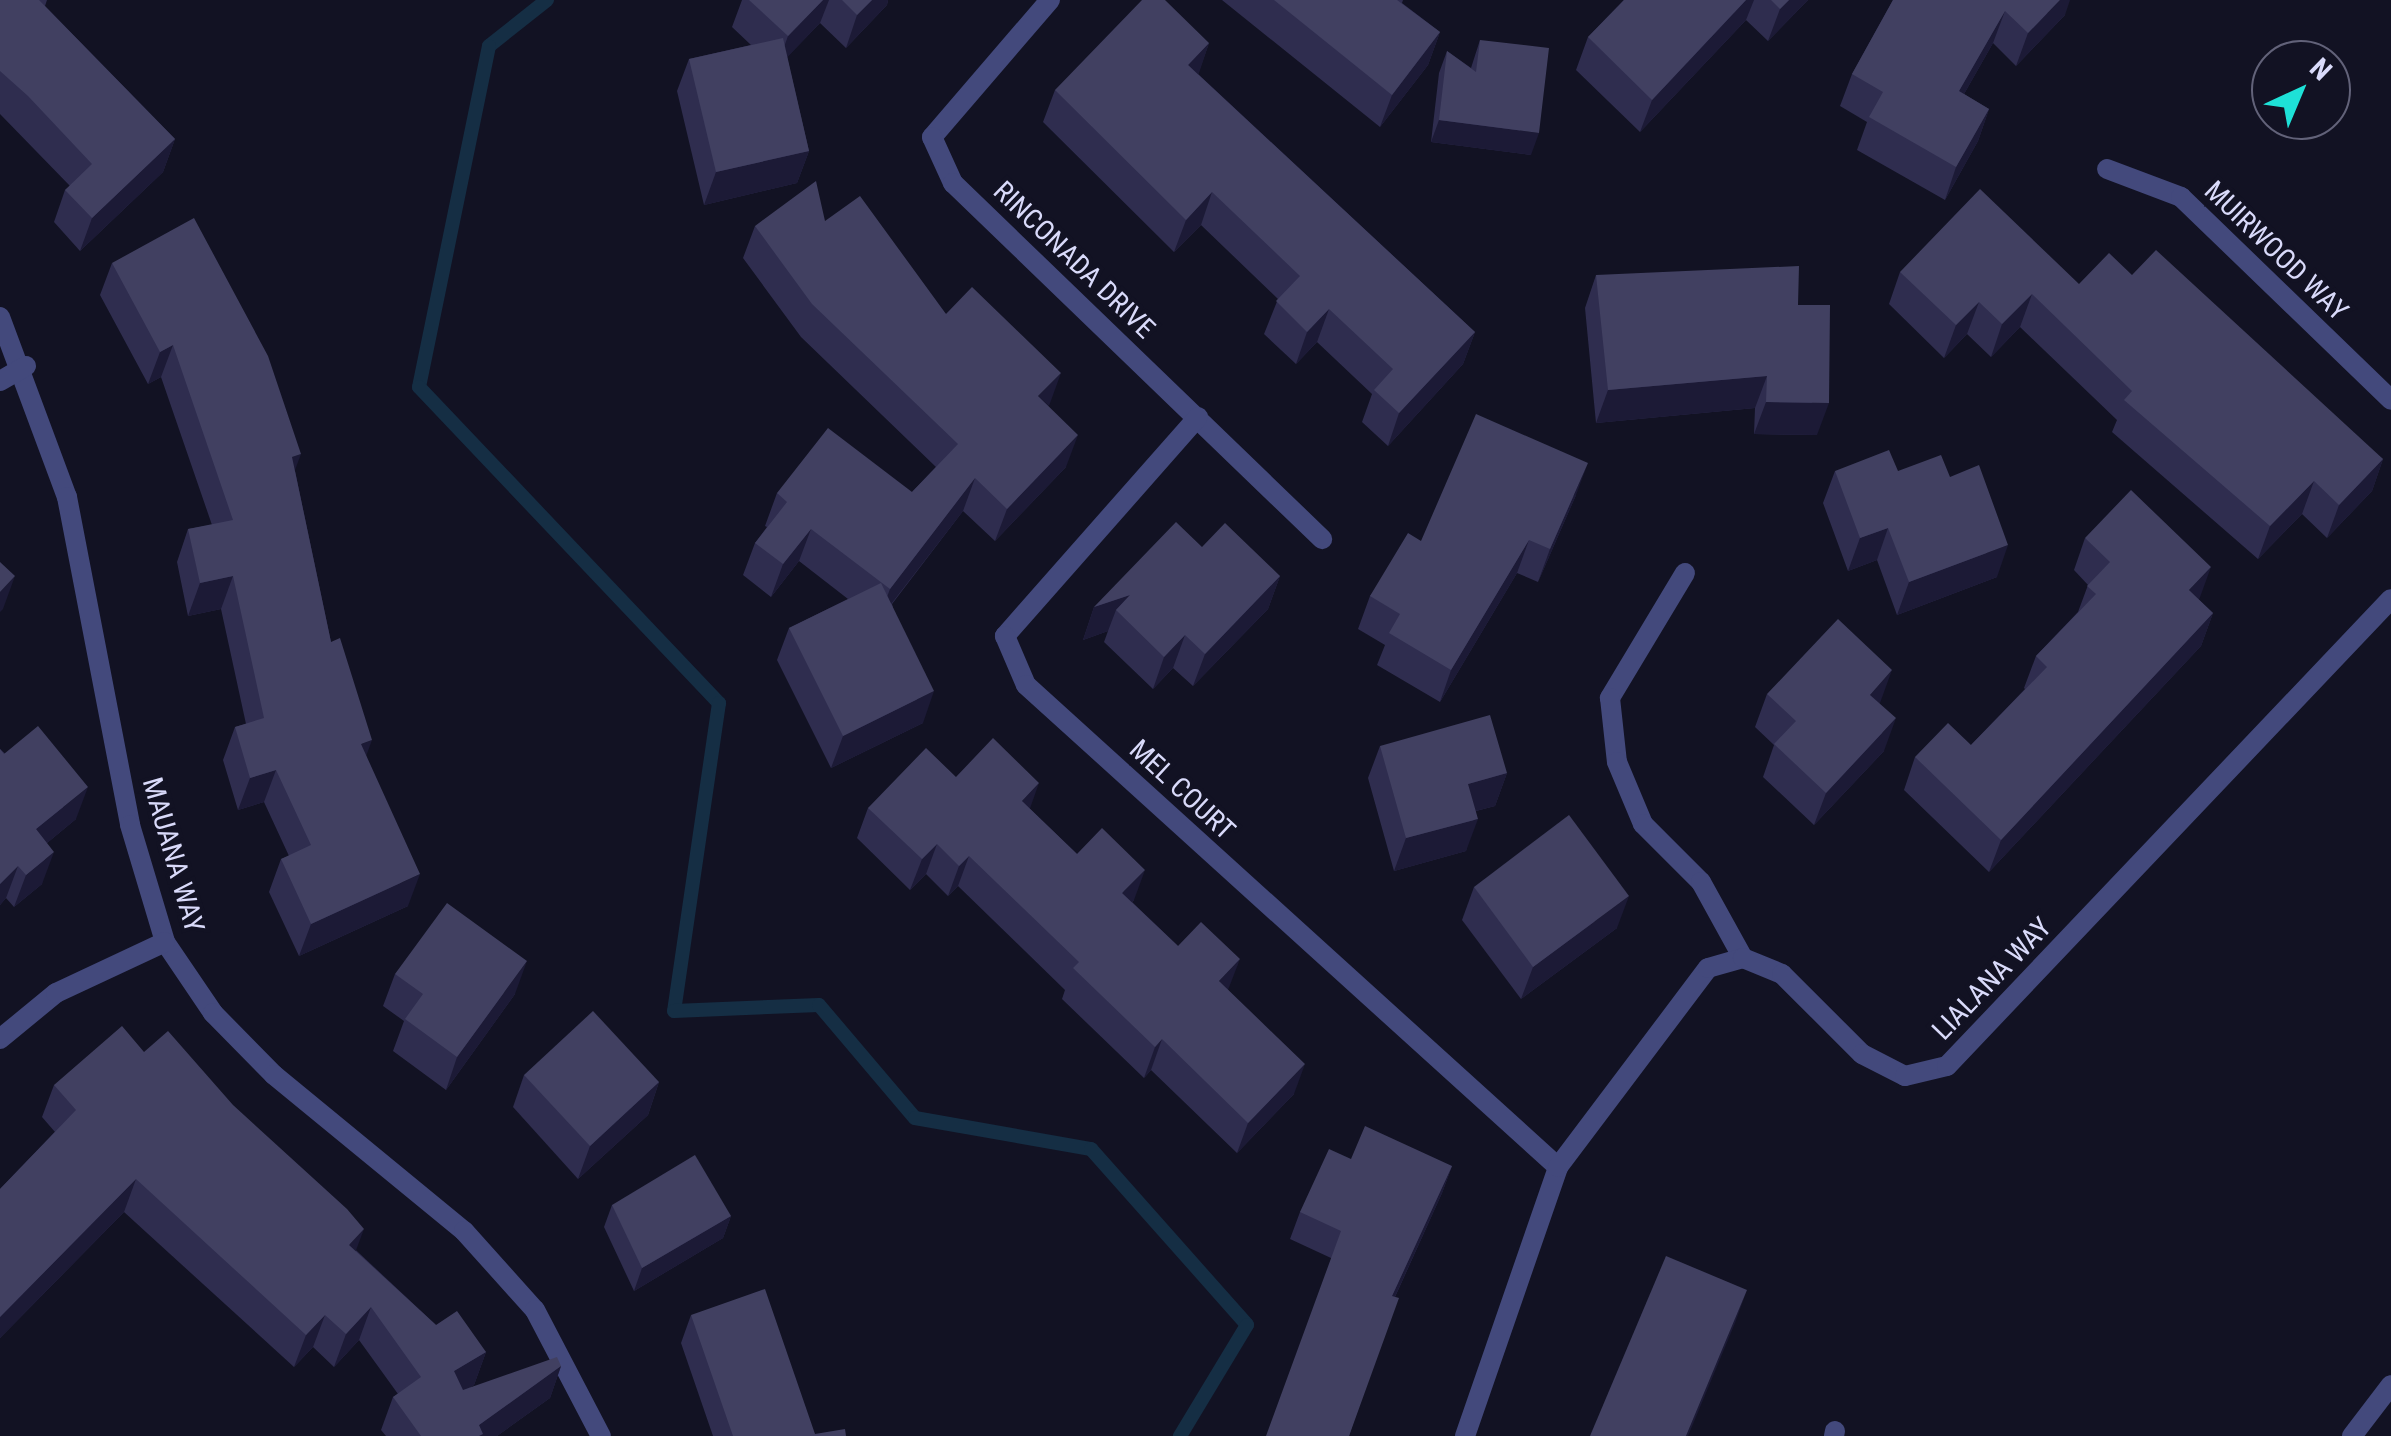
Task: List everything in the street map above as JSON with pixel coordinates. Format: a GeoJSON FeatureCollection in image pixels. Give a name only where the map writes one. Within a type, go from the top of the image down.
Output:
{"type":"FeatureCollection","features":[{"type":"Feature","properties":{"kind":"street","name":"RINCONADA DRIVE"},"geometry":{"type":"LineString","coordinates":[[1050,0],[932,137],[953,182],[1322,538]]}},
{"type":"Feature","properties":{"kind":"street","name":"MUIRWOOD WAY"},"geometry":{"type":"LineString","coordinates":[[2107,169],[2180,197],[2391,400]]}},
{"type":"Feature","properties":{"kind":"street","name":"MAUANA WAY"},"geometry":{"type":"LineString","coordinates":[[0,317],[26,366],[67,497],[130,825],[165,942],[213,1012],[274,1075],[464,1231],[535,1310],[601,1436]]}},
{"type":"Feature","properties":{"kind":"street"},"geometry":{"type":"LineString","coordinates":[[0,381],[26,366]]}},
{"type":"Feature","properties":{"kind":"street","name":"MEL COURT"},"geometry":{"type":"LineString","coordinates":[[1198,416],[1004,636],[1026,685],[1558,1166]]}},
{"type":"Feature","properties":{"kind":"street"},"geometry":{"type":"LineString","coordinates":[[1465,1436],[1558,1166],[1708,968],[1743,958],[1701,882],[1643,824],[1617,762],[1610,698],[1685,572]]}},
{"type":"Feature","properties":{"kind":"street","name":"LIALANA WAY"},"geometry":{"type":"LineString","coordinates":[[1743,958],[1782,974],[1862,1054],[1905,1076],[1946,1066],[2391,599]]}},
{"type":"Feature","properties":{"kind":"street"},"geometry":{"type":"LineString","coordinates":[[0,1039],[56,993],[165,942]]}},
{"type":"Feature","properties":{"kind":"street"},"geometry":{"type":"LineString","coordinates":[[2352,1436],[2391,1384]]}},
{"type":"Feature","properties":{"kind":"building"},"geometry":{"type":"Polygon","coordinates":[[[0,0],[39,0],[175,139],[92,218],[65,190],[92,164],[0,71],[0,0]]]}},
{"type":"Feature","properties":{"kind":"building"},"geometry":{"type":"Polygon","coordinates":[[[749,0],[823,0],[788,36],[749,0]]]}},
{"type":"Feature","properties":{"kind":"building"},"geometry":{"type":"Polygon","coordinates":[[[842,0],[872,0],[857,15],[842,0]]]}},
{"type":"Feature","properties":{"kind":"building"},"geometry":{"type":"Polygon","coordinates":[[[1142,0],[1165,0],[1209,43],[1188,65],[1475,332],[1399,413],[1374,390],[1393,369],[1329,309],[1307,332],[1276,301],[1300,276],[1212,192],[1186,220],[1055,90],[1142,0]]]}},
{"type":"Feature","properties":{"kind":"building"},"geometry":{"type":"Polygon","coordinates":[[[1274,0],[1397,0],[1440,32],[1392,95],[1274,0]]]}},
{"type":"Feature","properties":{"kind":"building"},"geometry":{"type":"Polygon","coordinates":[[[1624,0],[1746,0],[1652,100],[1588,37],[1624,0]]]}},
{"type":"Feature","properties":{"kind":"building"},"geometry":{"type":"Polygon","coordinates":[[[1771,0],[1789,0],[1780,9],[1771,0]]]}},
{"type":"Feature","properties":{"kind":"building"},"geometry":{"type":"Polygon","coordinates":[[[1893,0],[2060,0],[2028,33],[2005,11],[1959,91],[1989,109],[1956,167],[1869,117],[1883,92],[1852,74],[1893,0]]]}},
{"type":"Feature","properties":{"kind":"building"},"geometry":{"type":"Polygon","coordinates":[[[783,38],[809,151],[716,172],[689,59],[783,38]]]}},
{"type":"Feature","properties":{"kind":"building"},"geometry":{"type":"Polygon","coordinates":[[[1480,40],[1549,48],[1539,133],[1439,120],[1447,51],[1476,72],[1480,40]]]}},
{"type":"Feature","properties":{"kind":"building"},"geometry":{"type":"Polygon","coordinates":[[[816,181],[825,221],[860,196],[946,314],[972,287],[1061,373],[1038,396],[1078,435],[1007,509],[975,478],[890,589],[811,529],[783,564],[755,543],[787,502],[777,493],[828,428],[912,492],[958,444],[812,304],[755,226],[816,181]]]}},
{"type":"Feature","properties":{"kind":"building"},"geometry":{"type":"Polygon","coordinates":[[[1980,189],[2079,284],[2109,253],[2132,275],[2156,250],[2383,459],[2339,505],[2314,481],[2270,526],[2124,400],[2132,391],[2032,294],[2002,324],[1979,302],[1956,325],[1900,272],[1980,189]]]}},
{"type":"Feature","properties":{"kind":"building"},"geometry":{"type":"Polygon","coordinates":[[[194,218],[268,356],[301,454],[292,457],[331,642],[340,638],[372,740],[361,744],[420,874],[311,924],[281,859],[311,845],[276,770],[250,778],[235,727],[264,718],[233,576],[200,583],[188,529],[233,520],[173,345],[160,352],[112,263],[194,218]]]}},
{"type":"Feature","properties":{"kind":"building"},"geometry":{"type":"Polygon","coordinates":[[[1799,266],[1798,305],[1830,305],[1829,403],[1766,402],[1767,376],[1608,390],[1596,275],[1799,266]]]}},
{"type":"Feature","properties":{"kind":"building"},"geometry":{"type":"Polygon","coordinates":[[[1476,414],[1588,463],[1550,549],[1529,540],[1451,670],[1389,633],[1400,614],[1370,596],[1408,533],[1421,541],[1476,414]]]}},
{"type":"Feature","properties":{"kind":"building"},"geometry":{"type":"Polygon","coordinates":[[[1889,450],[1898,471],[1941,455],[1950,477],[1979,465],[2008,545],[1909,582],[1888,528],[1860,538],[1835,471],[1889,450]]]}},
{"type":"Feature","properties":{"kind":"building"},"geometry":{"type":"Polygon","coordinates":[[[2131,490],[2211,567],[2189,590],[2213,613],[2001,840],[1915,757],[1948,723],[1971,745],[2047,667],[2036,656],[2096,594],[2087,586],[2110,562],[2085,538],[2131,490]]]}},
{"type":"Feature","properties":{"kind":"building"},"geometry":{"type":"Polygon","coordinates":[[[1176,522],[1202,547],[1225,523],[1280,576],[1205,654],[1185,635],[1164,657],[1116,610],[1130,595],[1094,607],[1176,522]]]}},
{"type":"Feature","properties":{"kind":"building"},"geometry":{"type":"Polygon","coordinates":[[[0,562],[15,576],[0,592],[0,562]]]}},
{"type":"Feature","properties":{"kind":"building"},"geometry":{"type":"Polygon","coordinates":[[[881,583],[934,691],[843,736],[789,628],[881,583]]]}},
{"type":"Feature","properties":{"kind":"building"},"geometry":{"type":"Polygon","coordinates":[[[1838,619],[1892,670],[1870,695],[1896,718],[1826,793],[1774,744],[1796,721],[1767,694],[1838,619]]]}},
{"type":"Feature","properties":{"kind":"building"},"geometry":{"type":"Polygon","coordinates":[[[1490,715],[1507,773],[1468,784],[1478,819],[1406,838],[1380,746],[1490,715]]]}},
{"type":"Feature","properties":{"kind":"building"},"geometry":{"type":"Polygon","coordinates":[[[38,726],[88,787],[36,829],[54,852],[26,875],[18,866],[0,884],[0,749],[4,754],[38,726]]]}},
{"type":"Feature","properties":{"kind":"building"},"geometry":{"type":"Polygon","coordinates":[[[993,738],[1039,783],[1022,801],[1077,854],[1102,828],[1145,870],[1122,893],[1178,946],[1201,922],[1240,959],[1219,981],[1305,1064],[1248,1123],[1162,1039],[1155,1047],[1073,968],[1079,962],[969,856],[959,866],[937,844],[922,859],[868,808],[926,748],[956,777],[993,738]]]}},
{"type":"Feature","properties":{"kind":"building"},"geometry":{"type":"Polygon","coordinates":[[[1569,815],[1629,896],[1533,967],[1474,887],[1569,815]]]}},
{"type":"Feature","properties":{"kind":"building"},"geometry":{"type":"Polygon","coordinates":[[[447,903],[527,961],[457,1057],[405,1019],[423,994],[395,974],[447,903]]]}},
{"type":"Feature","properties":{"kind":"building"},"geometry":{"type":"Polygon","coordinates":[[[593,1011],[659,1082],[590,1146],[524,1075],[593,1011]]]}},
{"type":"Feature","properties":{"kind":"building"},"geometry":{"type":"Polygon","coordinates":[[[122,1026],[144,1052],[168,1031],[233,1105],[364,1229],[349,1245],[436,1325],[457,1311],[486,1352],[454,1371],[463,1390],[557,1357],[561,1366],[479,1425],[483,1434],[479,1436],[421,1436],[393,1397],[421,1377],[371,1307],[346,1334],[325,1315],[306,1335],[136,1179],[0,1317],[0,1189],[76,1110],[54,1085],[122,1026]]]}},
{"type":"Feature","properties":{"kind":"building"},"geometry":{"type":"Polygon","coordinates":[[[1365,1126],[1452,1166],[1392,1296],[1399,1298],[1349,1436],[1266,1436],[1341,1231],[1300,1212],[1329,1149],[1351,1159],[1365,1126]]]}},
{"type":"Feature","properties":{"kind":"building"},"geometry":{"type":"Polygon","coordinates":[[[695,1155],[731,1216],[642,1268],[612,1205],[695,1155]]]}},
{"type":"Feature","properties":{"kind":"building"},"geometry":{"type":"Polygon","coordinates":[[[1666,1256],[1747,1290],[1686,1436],[1590,1436],[1666,1256]]]}},
{"type":"Feature","properties":{"kind":"building"},"geometry":{"type":"Polygon","coordinates":[[[765,1289],[815,1434],[845,1429],[846,1436],[733,1436],[691,1315],[765,1289]]]}},
{"type":"Feature","properties":{"kind":"waterway"},"geometry":{"type":"LineString","coordinates":[[547,0],[489,46],[419,387],[719,703],[674,1011],[819,1005],[915,1118],[1091,1149],[1247,1325],[1180,1436]]}}]}
